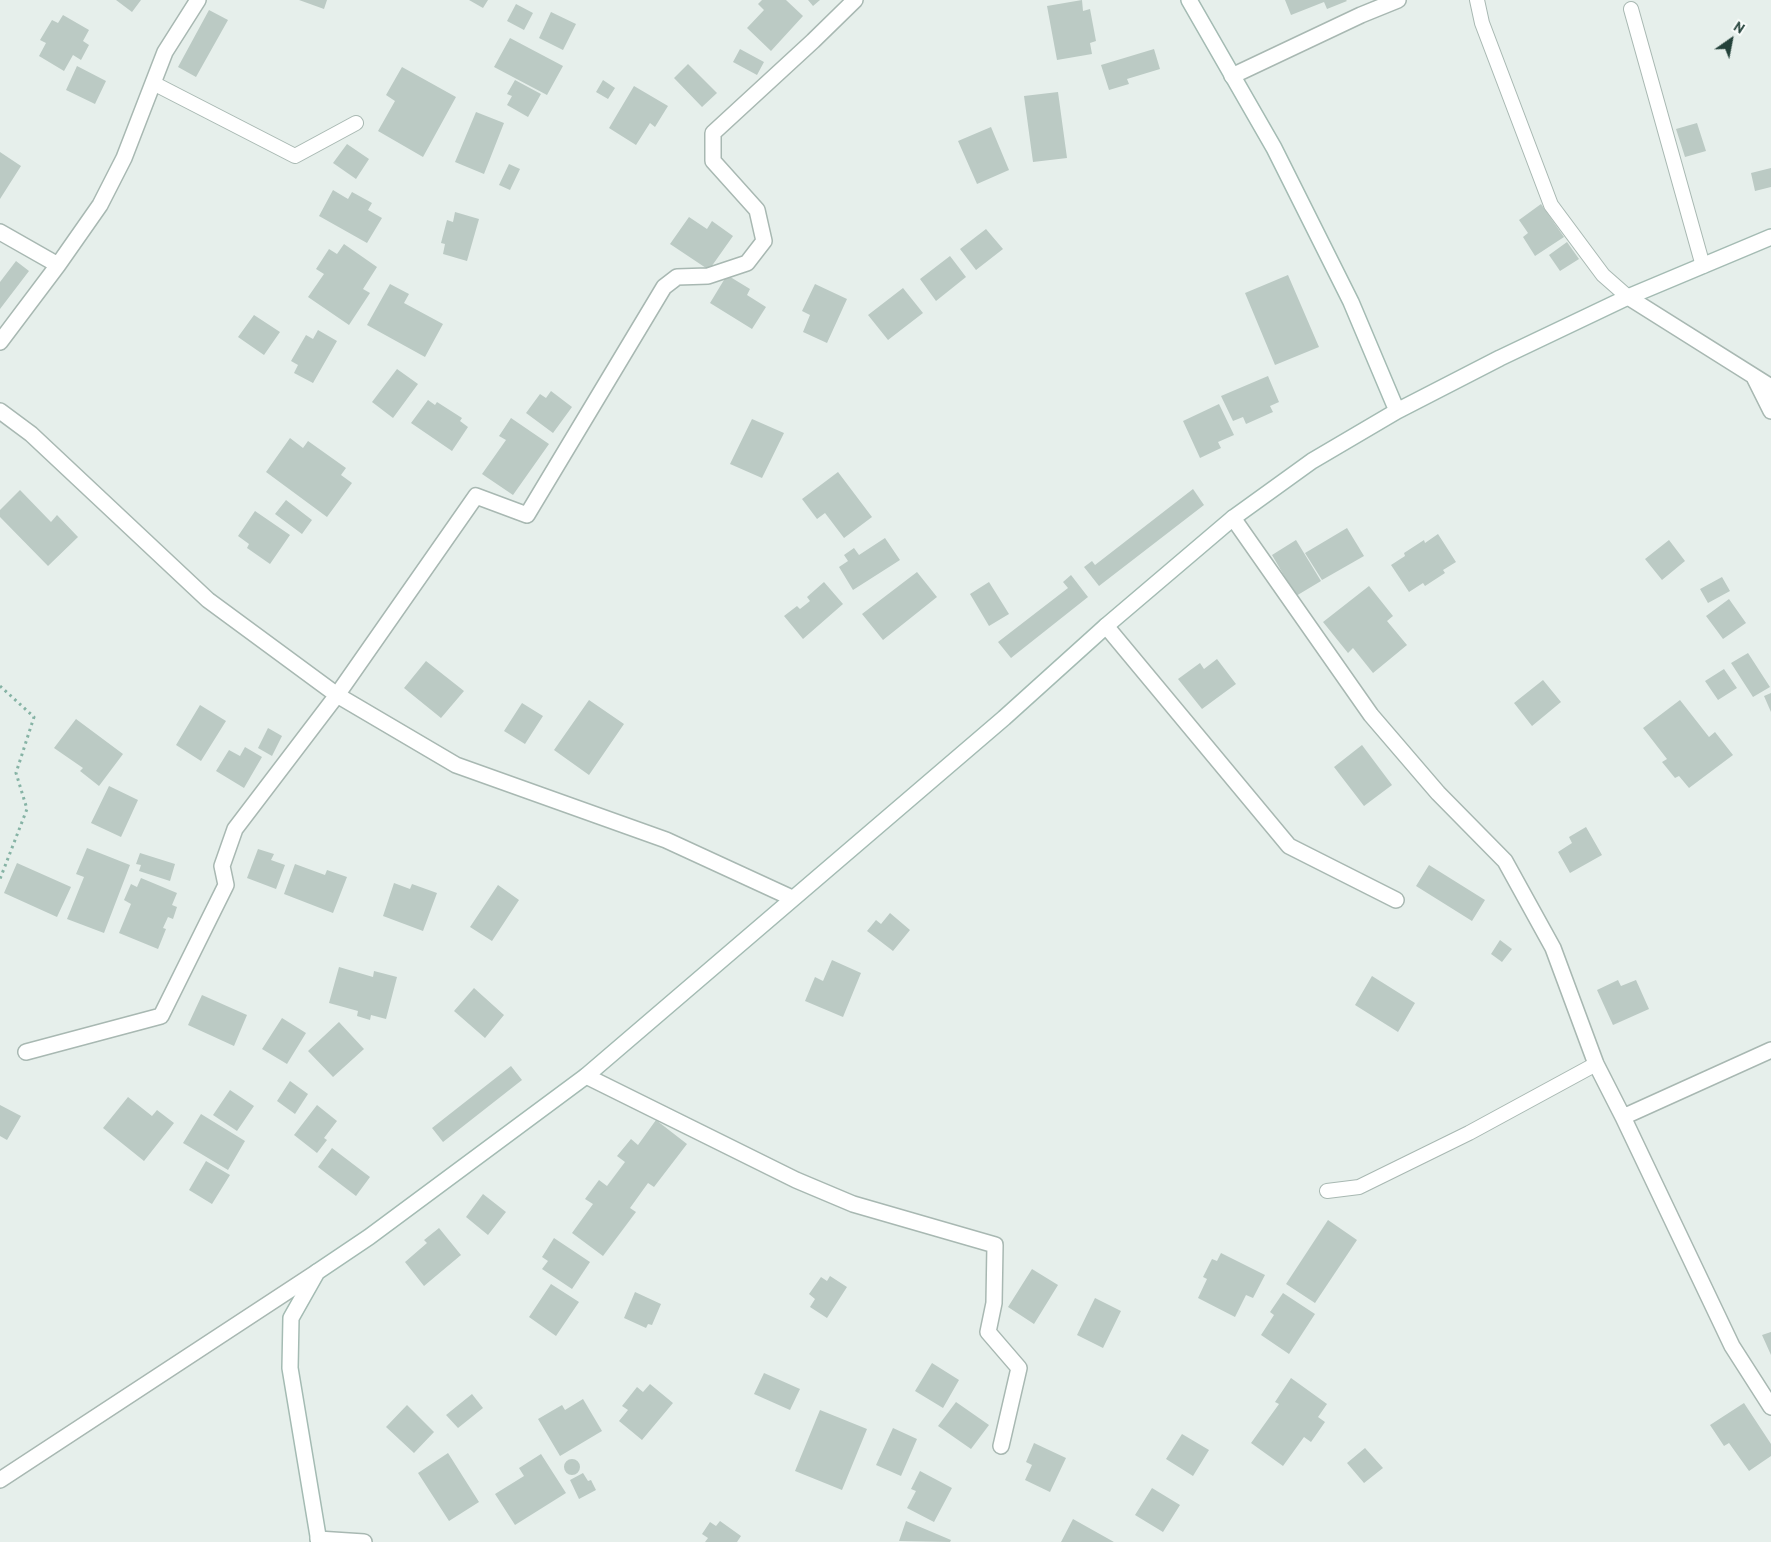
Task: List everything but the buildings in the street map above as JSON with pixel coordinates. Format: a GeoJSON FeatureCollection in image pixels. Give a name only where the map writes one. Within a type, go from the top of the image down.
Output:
{"type":"FeatureCollection","features":[{"type":"Feature","properties":{"kind":"street"},"geometry":{"type":"LineString","coordinates":[[0,342],[100,205],[124,158],[165,52],[198,0]]}},
{"type":"Feature","properties":{"kind":"street"},"geometry":{"type":"LineString","coordinates":[[26,1052],[161,1016],[226,885],[222,866],[236,829],[337,695],[476,496],[526,515],[664,287],[677,277],[708,276],[747,263],[764,241],[757,210],[713,161],[713,133],[855,0]]}},
{"type":"Feature","properties":{"kind":"street"},"geometry":{"type":"LineString","coordinates":[[1189,0],[1274,148],[1350,302],[1398,411]]}},
{"type":"Feature","properties":{"kind":"street"},"geometry":{"type":"LineString","coordinates":[[1232,76],[1361,15],[1398,0]]}},
{"type":"Feature","properties":{"kind":"street"},"geometry":{"type":"LineString","coordinates":[[0,232],[58,265]]}},
{"type":"Feature","properties":{"kind":"street"},"geometry":{"type":"LineString","coordinates":[[0,1480],[369,1237],[586,1076],[1004,718],[1106,626],[1233,518],[1312,461],[1398,411],[1500,358],[1628,297],[1771,237]]}},
{"type":"Feature","properties":{"kind":"street"},"geometry":{"type":"LineString","coordinates":[[1628,297],[1771,387]]}},
{"type":"Feature","properties":{"kind":"street"},"geometry":{"type":"LineString","coordinates":[[1754,377],[1771,411]]}},
{"type":"Feature","properties":{"kind":"street"},"geometry":{"type":"LineString","coordinates":[[0,411],[31,434],[208,600],[337,695],[456,765],[666,840],[792,898]]}},
{"type":"Feature","properties":{"kind":"street"},"geometry":{"type":"LineString","coordinates":[[1233,518],[1371,715],[1438,793],[1505,861],[1553,948],[1596,1064],[1732,1346],[1771,1407]]}},
{"type":"Feature","properties":{"kind":"street"},"geometry":{"type":"LineString","coordinates":[[1106,626],[1289,846],[1396,900]]}},
{"type":"Feature","properties":{"kind":"street"},"geometry":{"type":"LineString","coordinates":[[1623,1117],[1771,1050]]}},
{"type":"Feature","properties":{"kind":"street"},"geometry":{"type":"LineString","coordinates":[[586,1076],[796,1180],[853,1204],[995,1244],[994,1302],[988,1332],[1019,1368],[1001,1446]]}},
{"type":"Feature","properties":{"kind":"street"},"geometry":{"type":"LineString","coordinates":[[317,1272],[291,1318],[290,1368],[318,1541],[364,1542]]}},
{"type":"Feature","properties":{"kind":"lane"},"geometry":{"type":"LineString","coordinates":[[1477,0],[1482,23],[1551,205],[1603,275],[1628,297]]}},
{"type":"Feature","properties":{"kind":"lane"},"geometry":{"type":"LineString","coordinates":[[1631,9],[1703,266]]}},
{"type":"Feature","properties":{"kind":"lane"},"geometry":{"type":"LineString","coordinates":[[153,83],[295,156],[356,123]]}},
{"type":"Feature","properties":{"kind":"lane"},"geometry":{"type":"LineString","coordinates":[[1326,1191],[1359,1187],[1470,1133],[1596,1064]]}},
{"type":"Feature","properties":{"kind":"path"},"geometry":{"type":"LineString","coordinates":[[0,686],[34,717],[16,773],[28,809],[0,879]]}}]}
